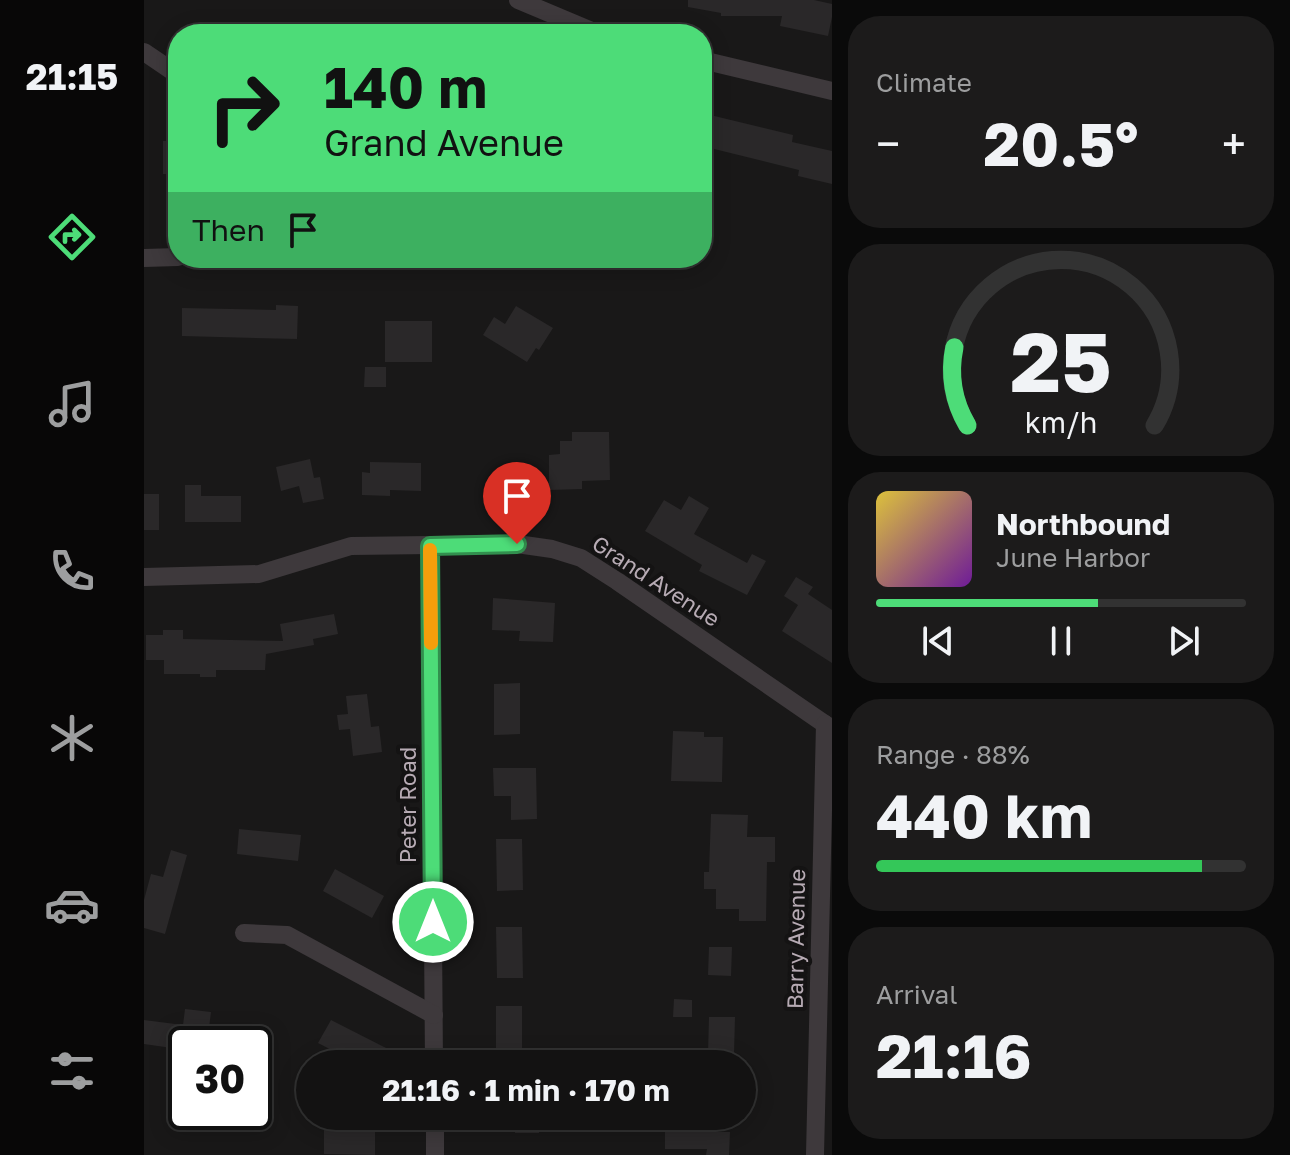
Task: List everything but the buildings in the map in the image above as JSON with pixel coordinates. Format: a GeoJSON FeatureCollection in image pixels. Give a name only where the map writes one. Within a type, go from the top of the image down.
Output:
{"type":"FeatureCollection","features":[{"type":"Feature","properties":{"kind":"street"},"geometry":{"type":"LineString","coordinates":[[518,0],[575,24]]}},
{"type":"Feature","properties":{"kind":"street"},"geometry":{"type":"LineString","coordinates":[[144,52],[168,68]]}},
{"type":"Feature","properties":{"kind":"street"},"geometry":{"type":"LineString","coordinates":[[712,62],[832,91]]}},
{"type":"Feature","properties":{"kind":"street"},"geometry":{"type":"LineString","coordinates":[[144,258],[168,257]]}},
{"type":"Feature","properties":{"kind":"street","name":"Grand Avenue"},"geometry":{"type":"LineString","coordinates":[[144,577],[251,575],[351,546],[517,544],[552,549],[581,558],[829,726]]}},
{"type":"Feature","properties":{"kind":"street","name":"Peter Road"},"geometry":{"type":"LineString","coordinates":[[430,546],[434,1050]]}},
{"type":"Feature","properties":{"kind":"street","name":"Barry Avenue"},"geometry":{"type":"LineString","coordinates":[[815,1155],[829,726]]}},
{"type":"Feature","properties":{"kind":"street"},"geometry":{"type":"LineString","coordinates":[[244,933],[287,935],[434,1015]]}},
{"type":"Feature","properties":{"kind":"street"},"geometry":{"type":"LineString","coordinates":[[435,1130],[435,1155]]}},
{"type":"Feature","properties":{"kind":"slow traffic"},"geometry":{"type":"LineString","coordinates":[[430,550],[431,643]]}},
{"type":"Feature","properties":{"kind":"route"},"geometry":{"type":"LineString","coordinates":[[433,922],[430,546],[517,544]]}}]}
